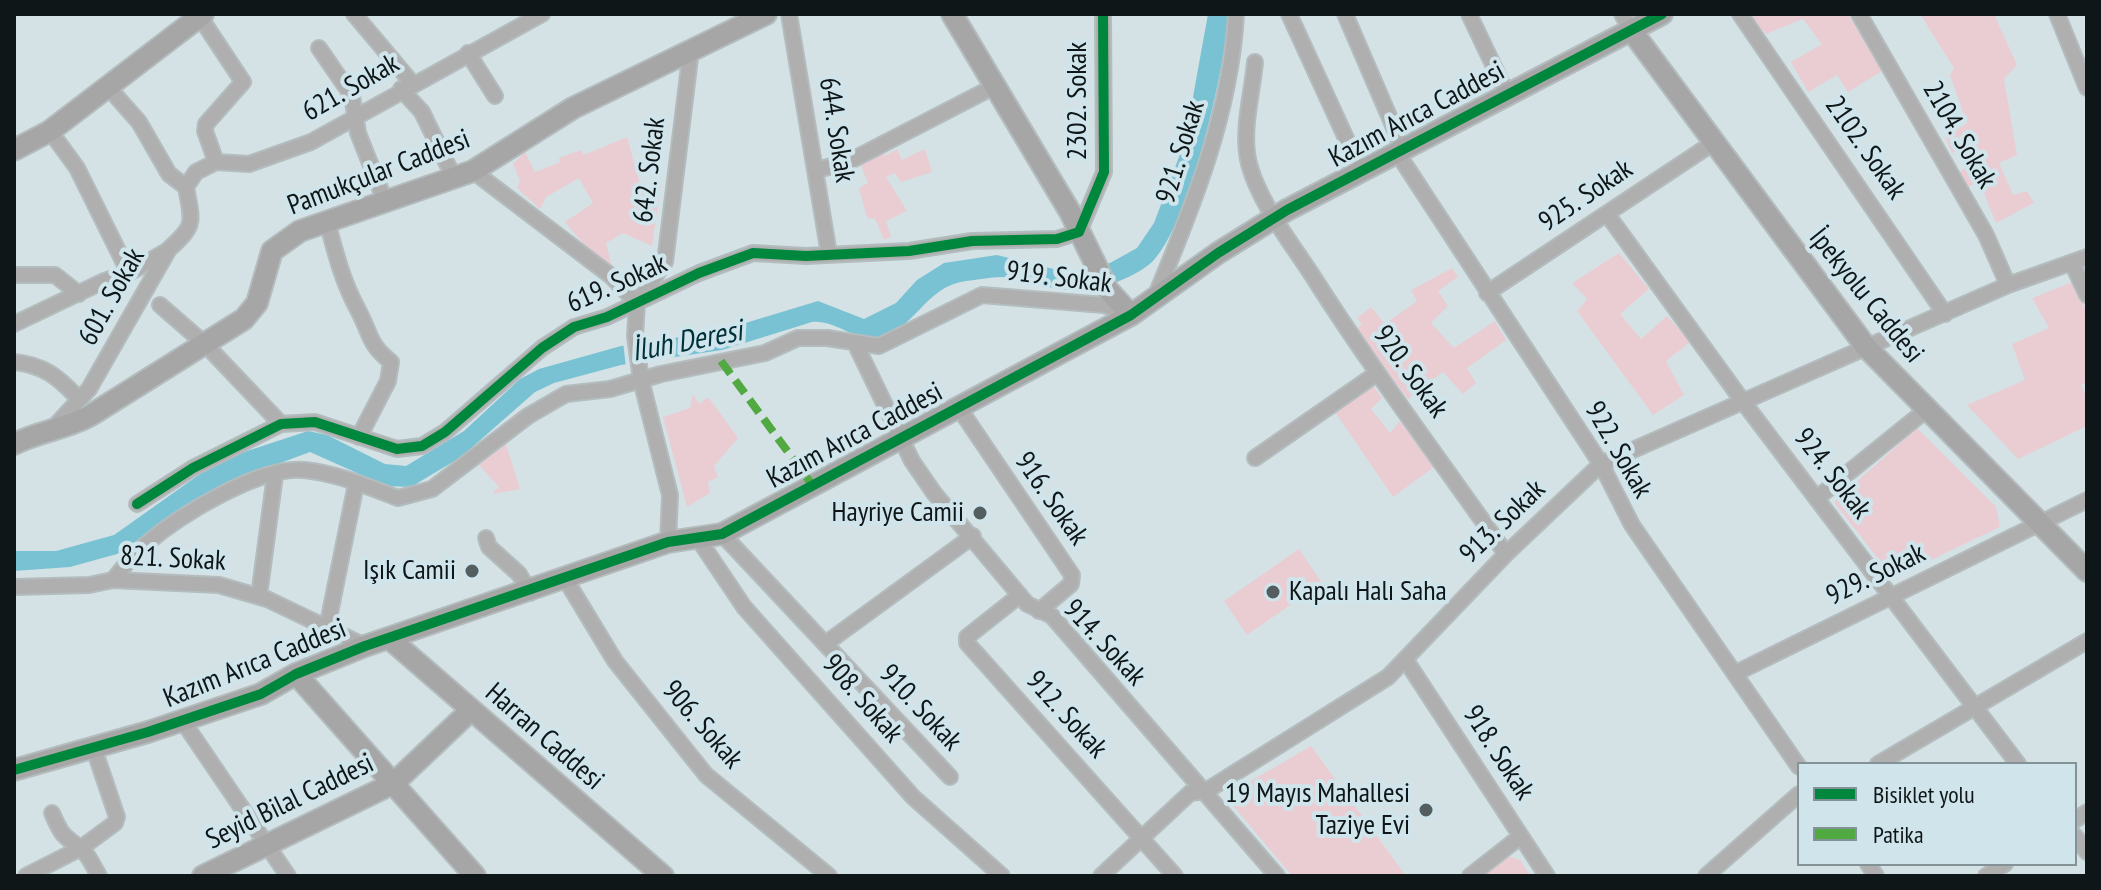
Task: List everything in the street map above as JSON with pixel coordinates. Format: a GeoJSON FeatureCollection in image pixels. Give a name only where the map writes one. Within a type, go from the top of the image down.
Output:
{"type":"FeatureCollection","features":[{"type":"Feature","properties":{"kind":"street","name":"Pamukçular Caddesi"},"geometry":{"type":"LineString","coordinates":[[14,444],[55,426],[71,426],[206,345],[253,310],[268,258],[276,245],[300,231],[464,174],[573,108],[766,14]]}},
{"type":"Feature","properties":{"kind":"street","name":"644. Sokak"},"geometry":{"type":"LineString","coordinates":[[789,14],[829,254]]}},
{"type":"Feature","properties":{"kind":"street"},"geometry":{"type":"LineString","coordinates":[[952,14],[997,85],[1108,290],[1131,315]]}},
{"type":"Feature","properties":{"kind":"street","name":"2302. Sokak"},"geometry":{"type":"LineString","coordinates":[[1079,232],[1104,172],[1103,14]]}},
{"type":"Feature","properties":{"kind":"street","name":"921. Sokak"},"geometry":{"type":"LineString","coordinates":[[1155,299],[1184,230],[1222,108],[1234,46],[1236,14]]}},
{"type":"Feature","properties":{"kind":"street"},"geometry":{"type":"LineString","coordinates":[[1289,14],[1361,171]]}},
{"type":"Feature","properties":{"kind":"street","name":"922. Sokak"},"geometry":{"type":"LineString","coordinates":[[1345,14],[1401,153],[1487,293],[1601,464],[1632,525],[1797,764]]}},
{"type":"Feature","properties":{"kind":"street"},"geometry":{"type":"LineString","coordinates":[[1469,14],[1507,94]]}},
{"type":"Feature","properties":{"kind":"street","name":"Kazım Arıca Caddesi"},"geometry":{"type":"LineString","coordinates":[[14,770],[261,694],[296,674],[365,646],[530,593],[668,542],[699,540],[722,534],[1131,315],[1275,218],[1507,94],[1627,22],[1662,14]]}},
{"type":"Feature","properties":{"kind":"street","name":"2102. Sokak"},"geometry":{"type":"LineString","coordinates":[[1740,14],[1945,314]]}},
{"type":"Feature","properties":{"kind":"street","name":"2104. Sokak"},"geometry":{"type":"LineString","coordinates":[[1859,14],[1986,235],[2008,285]]}},
{"type":"Feature","properties":{"kind":"street"},"geometry":{"type":"LineString","coordinates":[[2057,14],[2087,88]]}},
{"type":"Feature","properties":{"kind":"street"},"geometry":{"type":"LineString","coordinates":[[14,150],[50,131],[202,15],[243,82],[206,124],[205,131],[216,162],[196,172],[186,187],[169,174],[139,122],[108,87]]}},
{"type":"Feature","properties":{"kind":"street"},"geometry":{"type":"LineString","coordinates":[[361,16],[464,174],[611,276],[637,303],[635,336],[641,376],[670,495],[671,529],[668,542]]}},
{"type":"Feature","properties":{"kind":"street","name":"621. Sokak"},"geometry":{"type":"LineString","coordinates":[[216,162],[249,164],[268,160],[357,117],[406,86],[534,16]]}},
{"type":"Feature","properties":{"kind":"street","name":"İpekyolu Caddesi"},"geometry":{"type":"LineString","coordinates":[[1627,22],[1713,143],[1866,347],[2087,571]]}},
{"type":"Feature","properties":{"kind":"street"},"geometry":{"type":"LineString","coordinates":[[319,48],[352,96],[358,133],[385,201]]}},
{"type":"Feature","properties":{"kind":"street","name":"642. Sokak"},"geometry":{"type":"LineString","coordinates":[[637,303],[665,262],[691,50]]}},
{"type":"Feature","properties":{"kind":"street"},"geometry":{"type":"LineString","coordinates":[[468,53],[495,96]]}},
{"type":"Feature","properties":{"kind":"street","name":"920. Sokak"},"geometry":{"type":"LineString","coordinates":[[1255,62],[1246,137],[1249,165],[1275,218],[1376,374],[1435,450],[1506,554]]}},
{"type":"Feature","properties":{"kind":"street"},"geometry":{"type":"LineString","coordinates":[[817,170],[850,161],[997,85]]}},
{"type":"Feature","properties":{"kind":"street"},"geometry":{"type":"LineString","coordinates":[[50,131],[77,168],[129,273]]}},
{"type":"Feature","properties":{"kind":"street","name":"925. Sokak"},"geometry":{"type":"LineString","coordinates":[[1487,293],[1713,143]]}},
{"type":"Feature","properties":{"kind":"street","name":"601. Sokak"},"geometry":{"type":"LineString","coordinates":[[55,426],[89,389],[112,353],[137,300],[169,249],[193,224],[186,187]]}},
{"type":"Feature","properties":{"kind":"street","name":"924. Sokak"},"geometry":{"type":"LineString","coordinates":[[1607,214],[1744,403],[2016,762]]}},
{"type":"Feature","properties":{"kind":"street"},"geometry":{"type":"LineString","coordinates":[[327,221],[346,292],[375,349],[391,362],[388,381],[359,437]]}},
{"type":"Feature","properties":{"kind":"street","name":"619. Sokak"},"geometry":{"type":"LineString","coordinates":[[137,504],[193,468],[281,424],[315,422],[397,449],[422,446],[445,432],[542,348],[574,327],[753,253],[909,251],[972,241],[1057,239],[1079,232]]}},
{"type":"Feature","properties":{"kind":"street"},"geometry":{"type":"LineString","coordinates":[[14,324],[129,273],[169,249]]}},
{"type":"Feature","properties":{"kind":"street","name":"913. Sokak"},"geometry":{"type":"LineString","coordinates":[[1101,876],[1190,793],[1206,791],[1388,677],[1506,554],[1601,464],[2008,285],[2087,257]]}},
{"type":"Feature","properties":{"kind":"street"},"geometry":{"type":"LineString","coordinates":[[2072,263],[2087,295]]}},
{"type":"Feature","properties":{"kind":"street"},"geometry":{"type":"LineString","coordinates":[[14,275],[55,275],[79,294]]}},
{"type":"Feature","properties":{"kind":"street","name":"919. Sokak"},"geometry":{"type":"LineString","coordinates":[[113,580],[144,545],[230,491],[301,469],[398,498],[432,489],[547,403],[566,394],[610,389],[641,376],[765,353],[798,338],[827,338],[856,345],[879,346],[982,295],[1104,305],[1131,315]]}},
{"type":"Feature","properties":{"kind":"street"},"geometry":{"type":"LineString","coordinates":[[160,305],[206,345],[281,424]]}},
{"type":"Feature","properties":{"kind":"street","name":"914. Sokak"},"geometry":{"type":"LineString","coordinates":[[856,345],[912,461],[934,493],[1020,595],[1039,611],[1052,616],[1277,876]]}},
{"type":"Feature","properties":{"kind":"street"},"geometry":{"type":"LineString","coordinates":[[14,362],[39,366],[51,372],[78,398]]}},
{"type":"Feature","properties":{"kind":"street"},"geometry":{"type":"LineString","coordinates":[[1255,458],[1376,374]]}},
{"type":"Feature","properties":{"kind":"street","name":"916. Sokak"},"geometry":{"type":"LineString","coordinates":[[959,408],[1072,575],[1071,584],[1039,611]]}},
{"type":"Feature","properties":{"kind":"street"},"geometry":{"type":"LineString","coordinates":[[1817,498],[1926,410]]}},
{"type":"Feature","properties":{"kind":"street"},"geometry":{"type":"LineString","coordinates":[[259,596],[275,475]]}},
{"type":"Feature","properties":{"kind":"street"},"geometry":{"type":"LineString","coordinates":[[327,628],[356,484]]}},
{"type":"Feature","properties":{"kind":"street","name":"929. Sokak"},"geometry":{"type":"LineString","coordinates":[[1736,673],[2087,500]]}},
{"type":"Feature","properties":{"kind":"street","name":"910. Sokak"},"geometry":{"type":"LineString","coordinates":[[722,534],[950,777]]}},
{"type":"Feature","properties":{"kind":"street"},"geometry":{"type":"LineString","coordinates":[[825,644],[973,536]]}},
{"type":"Feature","properties":{"kind":"street"},"geometry":{"type":"LineString","coordinates":[[486,538],[489,547],[519,574],[530,593]]}},
{"type":"Feature","properties":{"kind":"street","name":"908. Sokak"},"geometry":{"type":"LineString","coordinates":[[699,540],[744,607],[931,817],[1002,876]]}},
{"type":"Feature","properties":{"kind":"street","name":"821. Sokak"},"geometry":{"type":"LineString","coordinates":[[14,587],[89,585],[113,580],[219,585],[259,596],[365,646]]}},
{"type":"Feature","properties":{"kind":"street","name":"906. Sokak"},"geometry":{"type":"LineString","coordinates":[[566,580],[615,661],[706,775],[829,876]]}},
{"type":"Feature","properties":{"kind":"street","name":"912. Sokak"},"geometry":{"type":"LineString","coordinates":[[1020,595],[977,627],[967,637],[967,643],[1175,876]]}},
{"type":"Feature","properties":{"kind":"street"},"geometry":{"type":"LineString","coordinates":[[428,673],[419,655],[421,647],[444,621]]}},
{"type":"Feature","properties":{"kind":"street","name":"Harran Caddesi"},"geometry":{"type":"LineString","coordinates":[[390,639],[663,876]]}},
{"type":"Feature","properties":{"kind":"street"},"geometry":{"type":"LineString","coordinates":[[1881,762],[2087,641]]}},
{"type":"Feature","properties":{"kind":"street","name":"918. Sokak"},"geometry":{"type":"LineString","coordinates":[[1405,659],[1547,876]]}},
{"type":"Feature","properties":{"kind":"street"},"geometry":{"type":"LineString","coordinates":[[296,674],[475,876]]}},
{"type":"Feature","properties":{"kind":"street","name":"Seyid Bilal Caddesi"},"geometry":{"type":"LineString","coordinates":[[214,874],[394,783],[470,711]]}},
{"type":"Feature","properties":{"kind":"street"},"geometry":{"type":"LineString","coordinates":[[182,720],[288,876]]}},
{"type":"Feature","properties":{"kind":"street"},"geometry":{"type":"LineString","coordinates":[[26,876],[81,848],[105,831],[117,817],[93,746]]}},
{"type":"Feature","properties":{"kind":"street"},"geometry":{"type":"LineString","coordinates":[[1706,876],[1797,796]]}},
{"type":"Feature","properties":{"kind":"street"},"geometry":{"type":"LineString","coordinates":[[52,813],[61,834],[69,844],[81,848],[99,876]]}},
{"type":"Feature","properties":{"kind":"street"},"geometry":{"type":"LineString","coordinates":[[1470,876],[1521,836]]}},
{"type":"Feature","properties":{"kind":"shaded area"},"geometry":{"type":"Polygon","coordinates":[[[1757,14],[1848,14],[1882,71],[1848,92],[1837,75],[1808,92],[1791,62],[1822,44],[1803,19],[1766,34],[1751,18],[1757,14]]]}},
{"type":"Feature","properties":{"kind":"shaded area"},"geometry":{"type":"Polygon","coordinates":[[[1920,14],[1994,14],[2017,65],[2004,79],[2017,155],[1999,163],[2013,195],[2027,191],[2034,203],[1996,223],[1979,181],[1968,187],[1959,172],[1970,165],[1961,149],[1952,153],[1945,137],[1967,123],[1950,75],[1954,68],[1920,14]]]}},
{"type":"Feature","properties":{"kind":"shaded area"},"geometry":{"type":"Polygon","coordinates":[[[627,137],[642,191],[661,184],[652,246],[623,233],[606,243],[613,270],[592,254],[565,222],[593,203],[579,178],[546,197],[540,209],[517,188],[520,181],[513,164],[525,152],[535,172],[560,162],[559,158],[581,150],[584,155],[627,137]]]}},
{"type":"Feature","properties":{"kind":"shaded area"},"geometry":{"type":"Polygon","coordinates":[[[882,149],[885,156],[897,149],[902,160],[925,149],[932,172],[901,182],[895,173],[886,177],[907,211],[886,221],[891,237],[884,240],[875,219],[867,218],[859,188],[868,183],[859,161],[882,149]]]}},
{"type":"Feature","properties":{"kind":"shaded area"},"geometry":{"type":"Polygon","coordinates":[[[1619,253],[1649,289],[1620,314],[1641,339],[1667,316],[1690,342],[1666,361],[1684,395],[1653,415],[1577,311],[1587,299],[1572,283],[1619,253]]]}},
{"type":"Feature","properties":{"kind":"shaded area"},"geometry":{"type":"Polygon","coordinates":[[[1452,268],[1458,277],[1438,291],[1448,306],[1431,323],[1454,348],[1495,321],[1506,340],[1467,368],[1476,383],[1463,394],[1443,372],[1408,399],[1355,330],[1362,324],[1357,318],[1371,307],[1385,324],[1417,301],[1411,290],[1452,268]]]}},
{"type":"Feature","properties":{"kind":"shaded area"},"geometry":{"type":"Polygon","coordinates":[[[2073,282],[2087,312],[2087,382],[2081,385],[2087,398],[2087,426],[2018,459],[1967,405],[2025,380],[2012,344],[2049,328],[2032,298],[2073,282]]]}},
{"type":"Feature","properties":{"kind":"shaded area"},"geometry":{"type":"Polygon","coordinates":[[[1370,382],[1382,398],[1371,409],[1390,433],[1400,421],[1434,467],[1393,497],[1335,412],[1370,382]]]}},
{"type":"Feature","properties":{"kind":"shaded area"},"geometry":{"type":"Polygon","coordinates":[[[693,394],[699,404],[708,397],[738,438],[714,466],[718,477],[708,482],[710,493],[687,507],[663,417],[690,408],[693,394]]]}},
{"type":"Feature","properties":{"kind":"shaded area"},"geometry":{"type":"Polygon","coordinates":[[[1917,428],[1996,507],[2000,527],[1893,578],[1834,502],[1917,428]]]}},
{"type":"Feature","properties":{"kind":"shaded area"},"geometry":{"type":"Polygon","coordinates":[[[506,444],[520,489],[492,494],[499,487],[479,465],[506,444]]]}},
{"type":"Feature","properties":{"kind":"shaded area","name":"Kapalı Halı Saha"},"geometry":{"type":"Polygon","coordinates":[[[1299,549],[1322,583],[1247,635],[1224,601],[1299,549]]]}},
{"type":"Feature","properties":{"kind":"shaded area"},"geometry":{"type":"Polygon","coordinates":[[[1311,746],[1406,876],[1292,876],[1230,802],[1234,791],[1311,746]]]}},
{"type":"Feature","properties":{"kind":"shaded area"},"geometry":{"type":"Polygon","coordinates":[[[1508,856],[1520,860],[1531,876],[1485,876],[1508,856]]]}},
{"type":"Feature","properties":{"kind":"water","name":"İluh Deresi"},"geometry":{"type":"Polygon","coordinates":[[[1208,14],[1228,14],[1226,38],[1213,106],[1192,182],[1166,243],[1152,262],[1130,276],[1086,290],[1054,288],[1002,277],[966,281],[939,291],[910,320],[889,335],[868,338],[828,324],[812,322],[722,350],[621,365],[554,383],[535,392],[461,457],[411,487],[386,486],[310,452],[226,483],[117,554],[70,567],[14,571],[14,551],[56,551],[114,535],[200,474],[238,454],[308,431],[327,435],[385,464],[406,466],[464,431],[520,379],[539,369],[621,346],[719,331],[818,301],[864,319],[896,303],[917,280],[944,263],[997,255],[1070,273],[1110,263],[1137,248],[1154,223],[1185,141],[1208,14]]]}},
{"type":"Feature","properties":{"kind":"pier"},"geometry":{"type":"Polygon","coordinates":[[[647,336],[651,364],[626,368],[623,341],[647,336]]]}},
{"type":"Feature","properties":{"kind":"marked path"},"geometry":{"type":"LineString","coordinates":[[721,361],[813,486]]}},
{"type":"Feature","properties":{"kind":"cycle path"},"geometry":{"type":"LineString","coordinates":[[137,504],[193,468],[281,424],[315,422],[397,449],[422,446],[445,432],[542,348],[574,327],[607,317],[699,273],[753,253],[806,256],[909,251],[972,241],[1057,239],[1079,232],[1104,172],[1103,14]]}},
{"type":"Feature","properties":{"kind":"cycle path"},"geometry":{"type":"LineString","coordinates":[[14,770],[148,732],[261,694],[296,674],[365,646],[668,542],[722,534],[1131,315],[1218,253],[1287,210],[1662,14]]}},
{"type":"Feature","properties":{"kind":"place","name":"Hayriye Camii"},"geometry":{"type":"Point","coordinates":[980,513]}},
{"type":"Feature","properties":{"kind":"place","name":"Işık Camii"},"geometry":{"type":"Point","coordinates":[472,571]}},
{"type":"Feature","properties":{"kind":"place","name":"Kapalı Halı Saha"},"geometry":{"type":"Point","coordinates":[1273,592]}},
{"type":"Feature","properties":{"kind":"place","name":"19 Mayıs Mahallesi Taziye Evi"},"geometry":{"type":"Point","coordinates":[1426,810]}}]}
